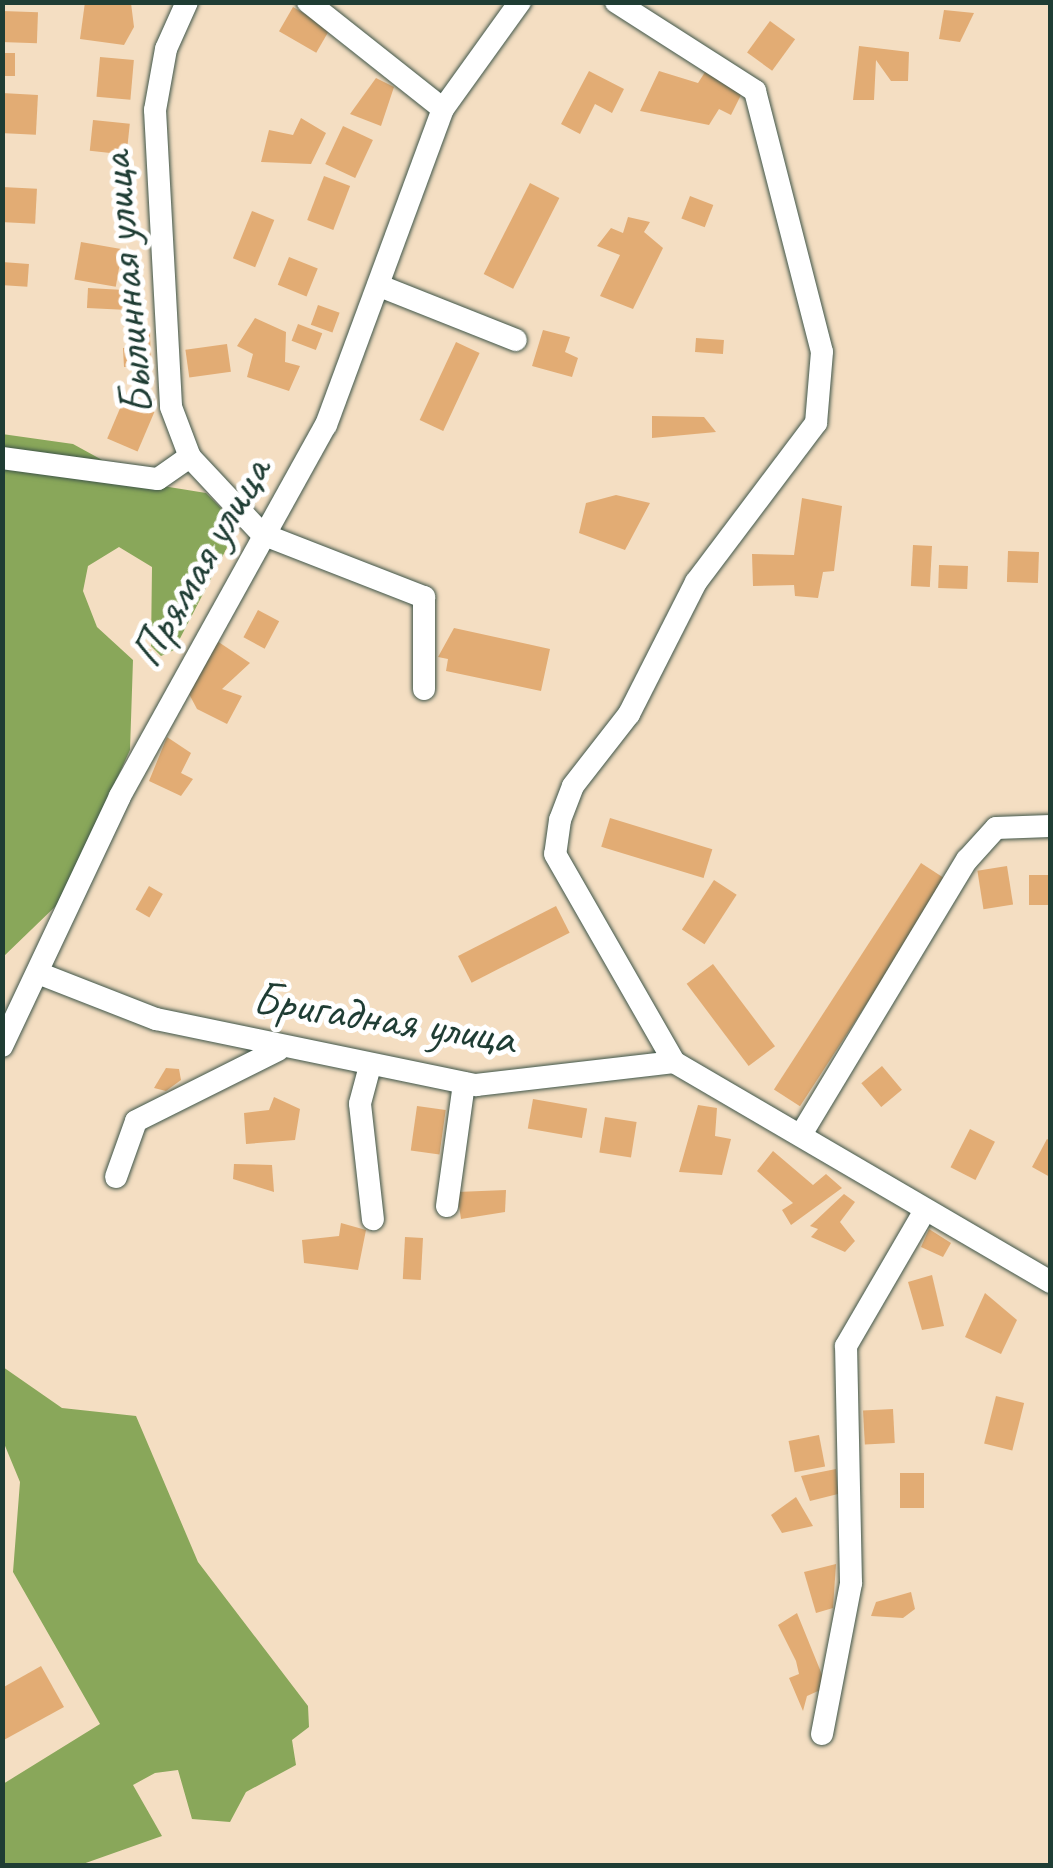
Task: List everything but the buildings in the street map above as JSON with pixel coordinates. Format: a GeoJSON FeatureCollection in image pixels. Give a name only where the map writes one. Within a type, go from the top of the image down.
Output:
{"type":"FeatureCollection","features":[{"type":"Feature","properties":{"kind":"street","name":"Былинная улица"},"geometry":{"type":"LineString","coordinates":[[187,2],[166,49],[155,110],[171,407],[190,457],[262,534]]}},
{"type":"Feature","properties":{"kind":"street"},"geometry":{"type":"LineString","coordinates":[[308,2],[443,109]]}},
{"type":"Feature","properties":{"kind":"street","name":"Прямая улица"},"geometry":{"type":"LineString","coordinates":[[2,1046],[120,796],[262,534],[326,425],[443,109],[520,2]]}},
{"type":"Feature","properties":{"kind":"street"},"geometry":{"type":"LineString","coordinates":[[616,2],[755,91],[822,352],[816,422],[696,582],[629,714],[573,786],[560,820],[555,854],[674,1062],[802,1133],[924,1212],[1048,1280]]}},
{"type":"Feature","properties":{"kind":"street"},"geometry":{"type":"LineString","coordinates":[[380,286],[516,340]]}},
{"type":"Feature","properties":{"kind":"street"},"geometry":{"type":"LineString","coordinates":[[2,458],[158,479],[190,457]]}},
{"type":"Feature","properties":{"kind":"street"},"geometry":{"type":"LineString","coordinates":[[262,534],[424,597],[424,689]]}},
{"type":"Feature","properties":{"kind":"street"},"geometry":{"type":"LineString","coordinates":[[802,1133],[996,828],[1050,826]]}},
{"type":"Feature","properties":{"kind":"street","name":"Бригадная улица"},"geometry":{"type":"LineString","coordinates":[[38,974],[156,1019],[278,1050],[464,1083],[522,1086],[674,1062]]}},
{"type":"Feature","properties":{"kind":"street"},"geometry":{"type":"LineString","coordinates":[[116,1177],[136,1121],[278,1050]]}},
{"type":"Feature","properties":{"kind":"street"},"geometry":{"type":"LineString","coordinates":[[370,1066],[360,1104],[373,1219]]}},
{"type":"Feature","properties":{"kind":"street"},"geometry":{"type":"LineString","coordinates":[[448,1206],[464,1083]]}},
{"type":"Feature","properties":{"kind":"street"},"geometry":{"type":"LineString","coordinates":[[822,1734],[851,1583],[846,1346],[924,1212]]}},
{"type":"Feature","properties":{"kind":"green space"},"geometry":{"type":"Polygon","coordinates":[[[2,434],[73,444],[144,483],[206,493],[226,513],[232,538],[174,650],[161,656],[151,646],[152,567],[119,547],[88,566],[83,591],[97,627],[133,660],[130,750],[61,901],[3,957],[2,434]]]}},
{"type":"Feature","properties":{"kind":"green space"},"geometry":{"type":"Polygon","coordinates":[[[3,1367],[62,1408],[136,1416],[198,1562],[308,1706],[309,1727],[292,1740],[296,1765],[246,1792],[230,1822],[192,1819],[178,1770],[155,1773],[133,1785],[162,1836],[80,1865],[3,1865],[3,1784],[100,1724],[13,1572],[20,1482],[3,1441],[3,1367]]]}}]}
